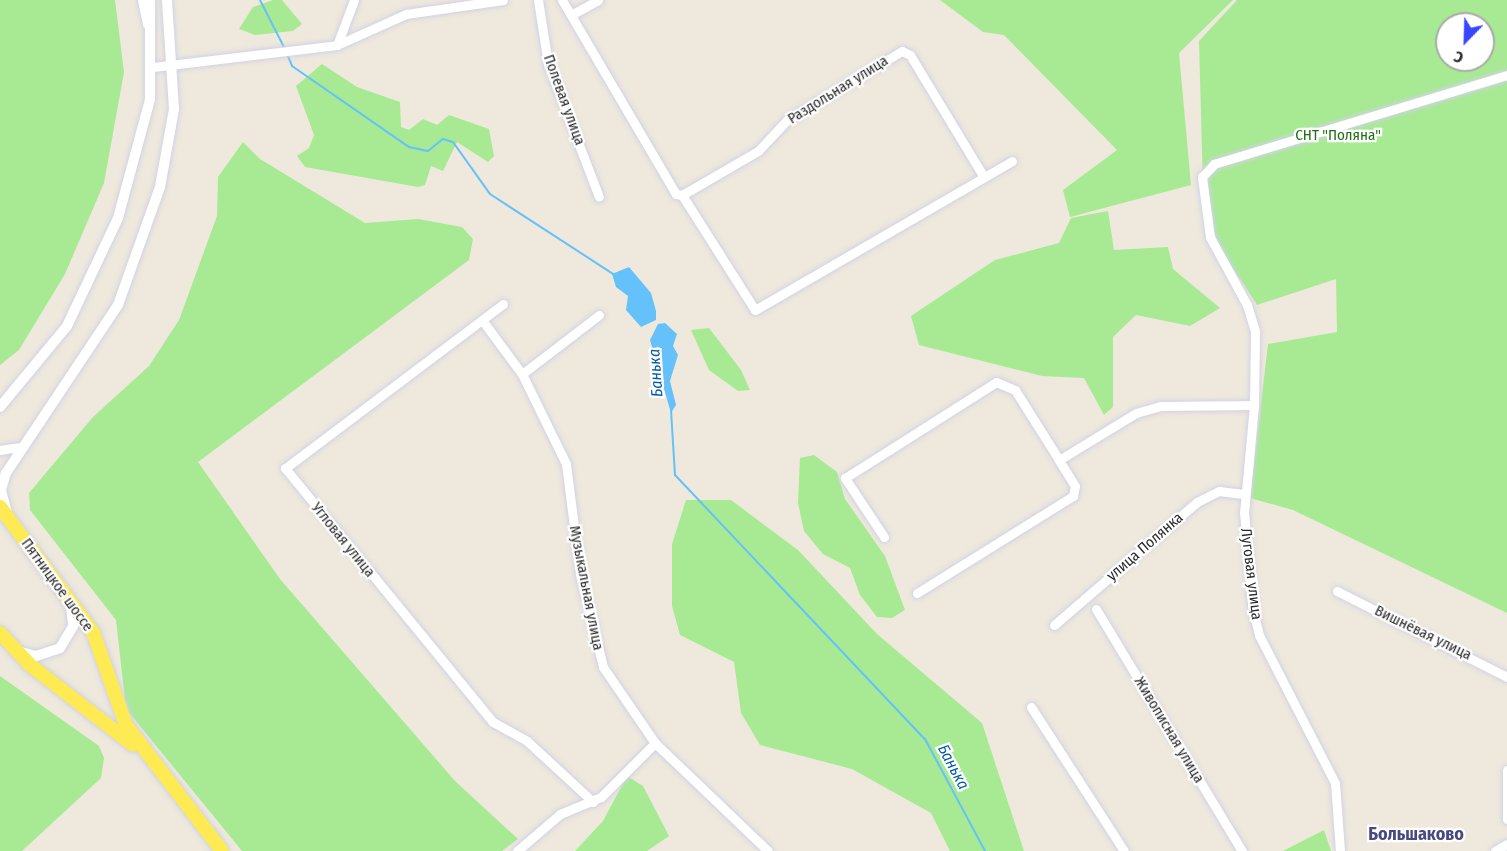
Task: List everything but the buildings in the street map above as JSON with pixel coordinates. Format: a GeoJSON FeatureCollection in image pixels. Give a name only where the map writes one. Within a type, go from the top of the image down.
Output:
{"type":"FeatureCollection","features":[{"type":"Feature","properties":{"kind":"main road","name":"Пятницкое шоссе"},"geometry":{"type":"LineString","coordinates":[[0,507],[93,632],[118,711],[152,763],[222,851]]}},
{"type":"Feature","properties":{"kind":"main road","name":"Пятницкое шоссе"},"geometry":{"type":"LineString","coordinates":[[0,633],[12,647],[152,763]]}},
{"type":"Feature","properties":{"kind":"street"},"geometry":{"type":"LineString","coordinates":[[142,0],[153,61]]}},
{"type":"Feature","properties":{"kind":"street"},"geometry":{"type":"LineString","coordinates":[[0,407],[38,367],[91,284],[118,218],[153,61],[150,0]]}},
{"type":"Feature","properties":{"kind":"street"},"geometry":{"type":"LineString","coordinates":[[11,521],[2,490],[20,447],[76,375],[118,305],[168,152],[174,65],[167,0]]}},
{"type":"Feature","properties":{"kind":"street"},"geometry":{"type":"LineString","coordinates":[[337,45],[354,0]]}},
{"type":"Feature","properties":{"kind":"street"},"geometry":{"type":"LineString","coordinates":[[153,61],[174,65],[337,45],[406,14],[503,0]]}},
{"type":"Feature","properties":{"kind":"street","name":"Полевая улица"},"geometry":{"type":"LineString","coordinates":[[538,0],[548,64],[599,197]]}},
{"type":"Feature","properties":{"kind":"street"},"geometry":{"type":"LineString","coordinates":[[562,0],[676,194],[682,195],[755,310],[1012,161]]}},
{"type":"Feature","properties":{"kind":"street"},"geometry":{"type":"LineString","coordinates":[[571,15],[598,0]]}},
{"type":"Feature","properties":{"kind":"street","name":"Раздольная улица"},"geometry":{"type":"LineString","coordinates":[[682,195],[758,151],[787,120],[902,51],[910,55],[984,177]]}},
{"type":"Feature","properties":{"kind":"street","name":"Луговая улица"},"geometry":{"type":"LineString","coordinates":[[1340,851],[1335,783],[1270,657],[1253,611],[1245,494],[1254,405],[1251,315],[1210,237],[1201,188],[1208,168],[1507,75]]}},
{"type":"Feature","properties":{"kind":"street","name":"Угловая улица"},"geometry":{"type":"LineString","coordinates":[[503,304],[285,468],[493,722],[526,741],[593,802]]}},
{"type":"Feature","properties":{"kind":"street"},"geometry":{"type":"LineString","coordinates":[[522,374],[599,315]]}},
{"type":"Feature","properties":{"kind":"street","name":"Музыкальная улица"},"geometry":{"type":"LineString","coordinates":[[482,320],[522,374],[566,464],[598,654],[655,743],[768,851]]}},
{"type":"Feature","properties":{"kind":"street"},"geometry":{"type":"LineString","coordinates":[[884,537],[845,478],[996,382],[1015,390],[1075,486],[1073,496],[917,593]]}},
{"type":"Feature","properties":{"kind":"street"},"geometry":{"type":"LineString","coordinates":[[1059,460],[1136,413],[1161,406],[1254,405]]}},
{"type":"Feature","properties":{"kind":"street"},"geometry":{"type":"LineString","coordinates":[[0,450],[20,447]]}},
{"type":"Feature","properties":{"kind":"street","name":"улица Полянка"},"geometry":{"type":"LineString","coordinates":[[1054,625],[1197,502],[1219,492],[1245,494]]}},
{"type":"Feature","properties":{"kind":"street","name":"Вишнёвая улица"},"geometry":{"type":"LineString","coordinates":[[1337,591],[1507,677]]}},
{"type":"Feature","properties":{"kind":"street"},"geometry":{"type":"LineString","coordinates":[[12,647],[36,656],[60,648],[73,626],[68,597]]}},
{"type":"Feature","properties":{"kind":"street","name":"Живописная улица"},"geometry":{"type":"LineString","coordinates":[[1096,609],[1242,851]]}},
{"type":"Feature","properties":{"kind":"street"},"geometry":{"type":"LineString","coordinates":[[1031,707],[1124,851]]}},
{"type":"Feature","properties":{"kind":"street"},"geometry":{"type":"LineString","coordinates":[[517,851],[560,814],[593,802],[655,743]]}},
{"type":"Feature","properties":{"kind":"street"},"geometry":{"type":"LineString","coordinates":[[1507,770],[1507,819]]}},
{"type":"Feature","properties":{"kind":"street"},"geometry":{"type":"LineString","coordinates":[[1494,851],[1507,844]]}},
{"type":"Feature","properties":{"kind":"green space"},"geometry":{"type":"Polygon","coordinates":[[[0,0],[115,0],[124,72],[104,183],[65,274],[19,350],[0,365],[0,0]]]}},
{"type":"Feature","properties":{"kind":"green space"},"geometry":{"type":"Polygon","coordinates":[[[273,0],[282,0],[302,24],[293,31],[255,35],[239,29],[253,7],[273,0]]]}},
{"type":"Feature","properties":{"kind":"green space"},"geometry":{"type":"Polygon","coordinates":[[[940,0],[1233,0],[1179,53],[1191,185],[1070,217],[1063,190],[1117,150],[1004,35],[983,32],[940,0]]]}},
{"type":"Feature","properties":{"kind":"green space","name":"СНТ \"Поляна\""},"geometry":{"type":"Polygon","coordinates":[[[1237,0],[1507,0],[1507,613],[1293,510],[1250,498],[1268,344],[1337,332],[1336,279],[1257,305],[1218,245],[1203,187],[1199,41],[1237,0]]]}},
{"type":"Feature","properties":{"kind":"green space"},"geometry":{"type":"Polygon","coordinates":[[[322,64],[357,87],[400,102],[401,127],[409,130],[423,119],[437,125],[449,115],[489,129],[494,156],[488,162],[457,142],[443,171],[431,166],[425,185],[418,187],[305,167],[297,156],[309,148],[314,135],[296,86],[322,64]]]}},
{"type":"Feature","properties":{"kind":"green space"},"geometry":{"type":"Polygon","coordinates":[[[243,142],[260,159],[365,223],[418,219],[462,227],[473,239],[469,260],[198,462],[280,579],[455,781],[518,839],[502,851],[242,851],[126,709],[116,620],[30,510],[29,493],[93,417],[149,366],[179,320],[217,216],[218,177],[243,142]]]}},
{"type":"Feature","properties":{"kind":"green space"},"geometry":{"type":"Polygon","coordinates":[[[1108,211],[1114,250],[1168,247],[1173,269],[1220,308],[1190,326],[1136,315],[1113,337],[1113,407],[1104,415],[1084,378],[1042,376],[919,345],[911,316],[995,260],[1059,243],[1071,218],[1108,211]]]}},
{"type":"Feature","properties":{"kind":"green space"},"geometry":{"type":"Polygon","coordinates":[[[709,328],[741,370],[750,390],[738,391],[709,370],[691,330],[709,328]]]}},
{"type":"Feature","properties":{"kind":"green space"},"geometry":{"type":"Polygon","coordinates":[[[814,455],[837,472],[845,499],[885,556],[905,610],[892,618],[877,617],[860,595],[850,568],[823,554],[804,531],[798,503],[800,458],[814,455]]]}},
{"type":"Feature","properties":{"kind":"green space"},"geometry":{"type":"Polygon","coordinates":[[[686,500],[731,500],[798,550],[877,634],[982,723],[1024,851],[950,851],[931,813],[852,769],[760,745],[741,713],[734,662],[680,635],[672,606],[672,544],[686,500]]]}},
{"type":"Feature","properties":{"kind":"green space"},"geometry":{"type":"Polygon","coordinates":[[[0,676],[99,746],[104,758],[101,778],[22,851],[0,851],[0,676]]]}},
{"type":"Feature","properties":{"kind":"green space"},"geometry":{"type":"Polygon","coordinates":[[[627,776],[643,786],[669,836],[647,851],[575,851],[603,821],[627,776]]]}},
{"type":"Feature","properties":{"kind":"green space"},"geometry":{"type":"Polygon","coordinates":[[[1324,830],[1331,851],[1283,851],[1324,830]]]}},
{"type":"Feature","properties":{"kind":"water"},"geometry":{"type":"Polygon","coordinates":[[[629,267],[651,293],[656,311],[656,320],[641,327],[626,310],[628,296],[616,287],[612,274],[629,267]]]}},
{"type":"Feature","properties":{"kind":"water"},"geometry":{"type":"Polygon","coordinates":[[[665,323],[677,334],[673,346],[678,355],[670,381],[676,405],[671,413],[650,340],[658,324],[665,323]]]}},
{"type":"Feature","properties":{"kind":"waterway","name":"Банька"},"geometry":{"type":"LineString","coordinates":[[260,0],[285,49]]}},
{"type":"Feature","properties":{"kind":"waterway","name":"Банька"},"geometry":{"type":"LineString","coordinates":[[287,54],[292,66],[409,147],[428,151],[443,139],[453,142],[490,194],[613,274]]}},
{"type":"Feature","properties":{"kind":"waterway","name":"Банька"},"geometry":{"type":"LineString","coordinates":[[671,410],[675,475],[925,739],[985,851]]}},
{"type":"Feature","properties":{"kind":"district","name":"Большаково"},"geometry":{"type":"Point","coordinates":[1416,834]}}]}
